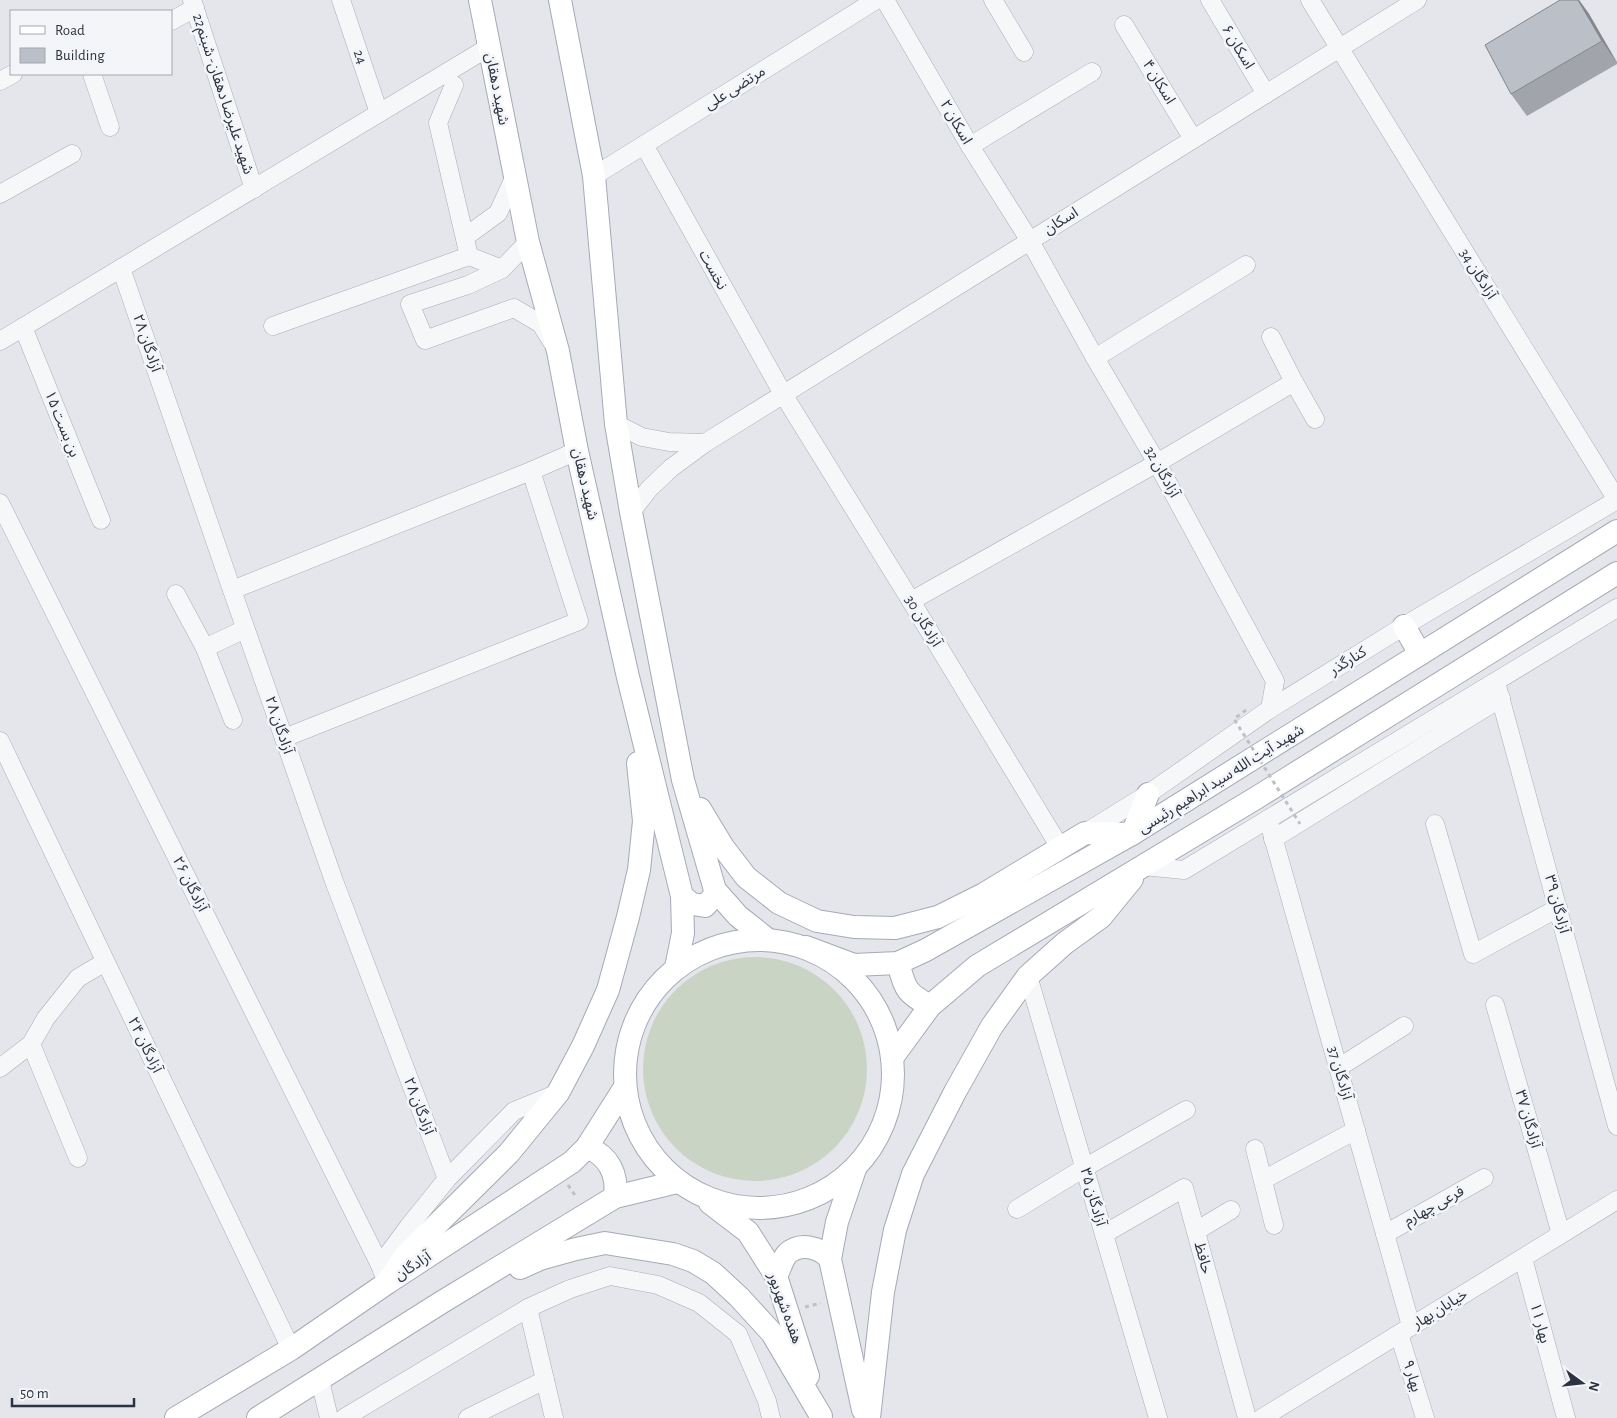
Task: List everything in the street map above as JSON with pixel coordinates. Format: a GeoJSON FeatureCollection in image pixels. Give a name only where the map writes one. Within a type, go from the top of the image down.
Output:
{"type":"FeatureCollection","features":[{"type":"Feature","properties":{"kind":"main road","name":"شهید دهقان"},"geometry":{"type":"LineString","coordinates":[[480,0],[528,242],[558,351],[577,451],[628,677],[682,896],[683,933],[676,968]]}},
{"type":"Feature","properties":{"kind":"main road"},"geometry":{"type":"LineString","coordinates":[[564,4],[594,176],[616,424],[631,512],[683,780],[715,890],[738,916],[767,939]]}},
{"type":"Feature","properties":{"kind":"main road","name":"شهید آیت الله سید ابراهیم رئیسی"},"geometry":{"type":"LineString","coordinates":[[806,947],[854,965],[898,963],[933,946],[1132,834],[1617,531]]}},
{"type":"Feature","properties":{"kind":"main road"},"geometry":{"type":"LineString","coordinates":[[892,1058],[930,1006],[977,966],[1272,788],[1617,573]]}},
{"type":"Feature","properties":{"kind":"main road"},"geometry":{"type":"LineString","coordinates":[[1404,626],[1420,654]]}},
{"type":"Feature","properties":{"kind":"main road"},"geometry":{"type":"LineString","coordinates":[[383,1274],[405,1256],[509,1153],[558,1093],[583,1046],[608,990],[639,870],[644,821],[628,677]]}},
{"type":"Feature","properties":{"kind":"main road"},"geometry":{"type":"LineString","coordinates":[[683,780],[723,847],[746,877],[779,903],[817,921],[854,927],[896,928],[938,917],[984,894],[1085,833],[1132,834],[1148,794]]}},
{"type":"Feature","properties":{"kind":"main road"},"geometry":{"type":"LineString","coordinates":[[867,1418],[882,1292],[895,1230],[913,1174],[955,1092],[992,1026],[1028,976],[1065,943],[1101,917],[1143,866]]}},
{"type":"Feature","properties":{"kind":"main road"},"geometry":{"type":"LineString","coordinates":[[682,896],[692,904],[705,906],[712,900],[715,890]]}},
{"type":"Feature","properties":{"kind":"main road"},"geometry":{"type":"LineString","coordinates":[[767,939],[806,947],[838,965],[865,990],[883,1022],[892,1058],[891,1098],[878,1136],[854,1169],[822,1193],[790,1205],[756,1209],[723,1204],[699,1195],[677,1182],[651,1155],[633,1123],[625,1087],[628,1042],[646,1001],[676,968],[704,951],[735,941],[767,939]]}},
{"type":"Feature","properties":{"kind":"main road"},"geometry":{"type":"LineString","coordinates":[[898,963],[905,988],[930,1006]]}},
{"type":"Feature","properties":{"kind":"main road","name":"آزادگان"},"geometry":{"type":"LineString","coordinates":[[176,1418],[291,1349],[383,1274],[572,1162],[587,1148],[625,1087]]}},
{"type":"Feature","properties":{"kind":"main road"},"geometry":{"type":"LineString","coordinates":[[587,1148],[600,1154],[610,1166],[616,1181],[615,1197]]}},
{"type":"Feature","properties":{"kind":"main road"},"geometry":{"type":"LineString","coordinates":[[830,1259],[837,1222],[854,1169]]}},
{"type":"Feature","properties":{"kind":"main road"},"geometry":{"type":"LineString","coordinates":[[258,1418],[442,1302],[615,1197],[677,1182]]}},
{"type":"Feature","properties":{"kind":"main road","name":"هفده شهریور"},"geometry":{"type":"LineString","coordinates":[[699,1195],[748,1232],[776,1276],[821,1417]]}},
{"type":"Feature","properties":{"kind":"main road"},"geometry":{"type":"LineString","coordinates":[[442,1302],[540,1259],[576,1249],[605,1243],[673,1254],[693,1262],[712,1273],[756,1315],[772,1333],[821,1417]]}},
{"type":"Feature","properties":{"kind":"main road"},"geometry":{"type":"LineString","coordinates":[[776,1276],[786,1256],[795,1248],[812,1248],[824,1251],[830,1259],[867,1418]]}},
{"type":"Feature","properties":{"kind":"street","name":"24"},"geometry":{"type":"LineString","coordinates":[[341,0],[379,113]]}},
{"type":"Feature","properties":{"kind":"street"},"geometry":{"type":"LineString","coordinates":[[1,337],[23,327],[490,47],[472,0]]}},
{"type":"Feature","properties":{"kind":"street","name":"مرتضی علی"},"geometry":{"type":"LineString","coordinates":[[594,176],[876,0]]}},
{"type":"Feature","properties":{"kind":"street","name":"اسکان ۲"},"geometry":{"type":"LineString","coordinates":[[885,0],[970,146],[1030,240]]}},
{"type":"Feature","properties":{"kind":"street"},"geometry":{"type":"LineString","coordinates":[[993,0],[1024,52]]}},
{"type":"Feature","properties":{"kind":"street","name":"اسکان ۶"},"geometry":{"type":"LineString","coordinates":[[1210,0],[1266,94]]}},
{"type":"Feature","properties":{"kind":"street","name":"آزادگان 34"},"geometry":{"type":"LineString","coordinates":[[1310,0],[1617,500]]}},
{"type":"Feature","properties":{"kind":"street","name":"اسکان"},"geometry":{"type":"LineString","coordinates":[[631,512],[649,489],[671,468],[705,443],[1417,0]]}},
{"type":"Feature","properties":{"kind":"street"},"geometry":{"type":"LineString","coordinates":[[172,20],[194,4]]}},
{"type":"Feature","properties":{"kind":"street","name":"شهید علیرضا دهقان- شبنم22"},"geometry":{"type":"LineString","coordinates":[[194,4],[254,189]]}},
{"type":"Feature","properties":{"kind":"street","name":"اسکان ۴"},"geometry":{"type":"LineString","coordinates":[[1124,25],[1193,139]]}},
{"type":"Feature","properties":{"kind":"street"},"geometry":{"type":"LineString","coordinates":[[970,146],[1092,72]]}},
{"type":"Feature","properties":{"kind":"street"},"geometry":{"type":"LineString","coordinates":[[0,81],[11,75]]}},
{"type":"Feature","properties":{"kind":"street"},"geometry":{"type":"LineString","coordinates":[[92,75],[110,127]]}},
{"type":"Feature","properties":{"kind":"street"},"geometry":{"type":"LineString","coordinates":[[454,85],[438,123],[469,256]]}},
{"type":"Feature","properties":{"kind":"street","name":"نخست"},"geometry":{"type":"LineString","coordinates":[[644,145],[783,394]]}},
{"type":"Feature","properties":{"kind":"street"},"geometry":{"type":"LineString","coordinates":[[0,194],[72,154]]}},
{"type":"Feature","properties":{"kind":"street"},"geometry":{"type":"LineString","coordinates":[[465,237],[498,213],[514,178]]}},
{"type":"Feature","properties":{"kind":"street","name":"آزادگان 32"},"geometry":{"type":"LineString","coordinates":[[1030,240],[1095,358],[1157,463],[1275,681],[1270,709]]}},
{"type":"Feature","properties":{"kind":"street"},"geometry":{"type":"LineString","coordinates":[[528,242],[502,269],[468,284],[410,304],[425,340],[514,308],[541,324],[558,351]]}},
{"type":"Feature","properties":{"kind":"street"},"geometry":{"type":"LineString","coordinates":[[273,326],[469,256],[502,269]]}},
{"type":"Feature","properties":{"kind":"street"},"geometry":{"type":"LineString","coordinates":[[1095,358],[1246,265]]}},
{"type":"Feature","properties":{"kind":"street","name":"۲۸ آزادگان"},"geometry":{"type":"LineString","coordinates":[[122,268],[334,881],[447,1179]]}},
{"type":"Feature","properties":{"kind":"street","name":"بن بست ۱۵"},"geometry":{"type":"LineString","coordinates":[[23,327],[101,520]]}},
{"type":"Feature","properties":{"kind":"street"},"geometry":{"type":"LineString","coordinates":[[1270,337],[1315,419]]}},
{"type":"Feature","properties":{"kind":"street"},"geometry":{"type":"LineString","coordinates":[[911,601],[1157,463],[1294,382]]}},
{"type":"Feature","properties":{"kind":"street","name":"آزادگان 30"},"geometry":{"type":"LineString","coordinates":[[783,394],[1061,849]]}},
{"type":"Feature","properties":{"kind":"street"},"geometry":{"type":"LineString","coordinates":[[616,424],[642,437],[669,442],[705,443]]}},
{"type":"Feature","properties":{"kind":"street"},"geometry":{"type":"LineString","coordinates":[[232,590],[577,451]]}},
{"type":"Feature","properties":{"kind":"street"},"geometry":{"type":"LineString","coordinates":[[284,738],[579,622],[531,471]]}},
{"type":"Feature","properties":{"kind":"street","name":"کنارگذر"},"geometry":{"type":"LineString","coordinates":[[1085,833],[1148,794],[1270,709],[1404,626],[1617,500]]}},
{"type":"Feature","properties":{"kind":"street","name":"۲۶ آزادگان"},"geometry":{"type":"LineString","coordinates":[[0,503],[383,1274]]}},
{"type":"Feature","properties":{"kind":"street"},"geometry":{"type":"LineString","coordinates":[[176,594],[205,648],[233,720]]}},
{"type":"Feature","properties":{"kind":"street"},"geometry":{"type":"LineString","coordinates":[[1273,838],[1498,690],[1617,608]]}},
{"type":"Feature","properties":{"kind":"street"},"geometry":{"type":"LineString","coordinates":[[205,648],[246,629]]}},
{"type":"Feature","properties":{"kind":"street"},"geometry":{"type":"LineString","coordinates":[[1143,866],[1184,870],[1268,819],[1498,690]]}},
{"type":"Feature","properties":{"kind":"street","name":"آزادگان ۳۹"},"geometry":{"type":"LineString","coordinates":[[1498,690],[1617,1126]]}},
{"type":"Feature","properties":{"kind":"street","name":"۲۴ آزادگان"},"geometry":{"type":"LineString","coordinates":[[0,741],[291,1349]]}},
{"type":"Feature","properties":{"kind":"street","name":"آزادگان 37"},"geometry":{"type":"LineString","coordinates":[[1268,819],[1385,1234],[1405,1330]]}},
{"type":"Feature","properties":{"kind":"street"},"geometry":{"type":"LineString","coordinates":[[1435,824],[1473,954],[1558,908]]}},
{"type":"Feature","properties":{"kind":"street"},"geometry":{"type":"LineString","coordinates":[[0,1068],[31,1044],[46,1018],[78,978],[106,962]]}},
{"type":"Feature","properties":{"kind":"street","name":"آزادگان ۳۵"},"geometry":{"type":"LineString","coordinates":[[1028,976],[1158,1418]]}},
{"type":"Feature","properties":{"kind":"street","name":"آزادگان ۳۷"},"geometry":{"type":"LineString","coordinates":[[1495,1005],[1561,1234]]}},
{"type":"Feature","properties":{"kind":"street"},"geometry":{"type":"LineString","coordinates":[[1338,1068],[1404,1026]]}},
{"type":"Feature","properties":{"kind":"street"},"geometry":{"type":"LineString","coordinates":[[31,1044],[78,1158]]}},
{"type":"Feature","properties":{"kind":"street"},"geometry":{"type":"LineString","coordinates":[[383,1274],[408,1226],[447,1179],[514,1111],[558,1093]]}},
{"type":"Feature","properties":{"kind":"street"},"geometry":{"type":"LineString","coordinates":[[1017,1209],[1084,1168],[1186,1110]]}},
{"type":"Feature","properties":{"kind":"street"},"geometry":{"type":"LineString","coordinates":[[1263,1180],[1356,1130]]}},
{"type":"Feature","properties":{"kind":"street"},"geometry":{"type":"LineString","coordinates":[[1255,1149],[1274,1225]]}},
{"type":"Feature","properties":{"kind":"street","name":"فرعی چهارم"},"geometry":{"type":"LineString","coordinates":[[1385,1234],[1484,1178]]}},
{"type":"Feature","properties":{"kind":"street","name":"حافظ"},"geometry":{"type":"LineString","coordinates":[[1104,1234],[1184,1188],[1247,1418]]}},
{"type":"Feature","properties":{"kind":"street","name":"خیابان بهار"},"geometry":{"type":"LineString","coordinates":[[1262,1418],[1285,1412],[1405,1330],[1617,1200]]}},
{"type":"Feature","properties":{"kind":"street"},"geometry":{"type":"LineString","coordinates":[[1196,1231],[1231,1210]]}},
{"type":"Feature","properties":{"kind":"street","name":"بهار ۱۱"},"geometry":{"type":"LineString","coordinates":[[1523,1258],[1566,1418]]}},
{"type":"Feature","properties":{"kind":"street"},"geometry":{"type":"LineString","coordinates":[[344,1418],[528,1308],[570,1289],[610,1276],[658,1285],[699,1303],[738,1334],[767,1401],[770,1418]]}},
{"type":"Feature","properties":{"kind":"street"},"geometry":{"type":"LineString","coordinates":[[528,1308],[554,1418]]}},
{"type":"Feature","properties":{"kind":"street","name":"بهار ۹"},"geometry":{"type":"LineString","coordinates":[[1405,1330],[1425,1418]]}},
{"type":"Feature","properties":{"kind":"street"},"geometry":{"type":"LineString","coordinates":[[320,1380],[329,1418]]}},
{"type":"Feature","properties":{"kind":"street"},"geometry":{"type":"LineString","coordinates":[[468,1418],[545,1380]]}},
{"type":"Feature","properties":{"kind":"path"},"geometry":{"type":"LineString","coordinates":[[1246,710],[1234,719],[1300,824]]}},
{"type":"Feature","properties":{"kind":"green space"},"geometry":{"type":"Polygon","coordinates":[[[755,957],[787,962],[798,966],[817,976],[834,990],[848,1007],[858,1026],[862,1037],[867,1069],[862,1101],[858,1112],[848,1131],[834,1148],[817,1162],[798,1172],[787,1176],[755,1181],[723,1176],[712,1172],[693,1162],[676,1148],[662,1131],[652,1112],[648,1101],[643,1069],[648,1037],[652,1026],[662,1007],[676,990],[693,976],[712,966],[723,962],[755,957]]]}},
{"type":"Feature","properties":{"kind":"building"},"geometry":{"type":"Polygon","coordinates":[[[1560,0],[1578,0],[1602,41],[1511,94],[1485,45],[1560,0]]]}}]}
